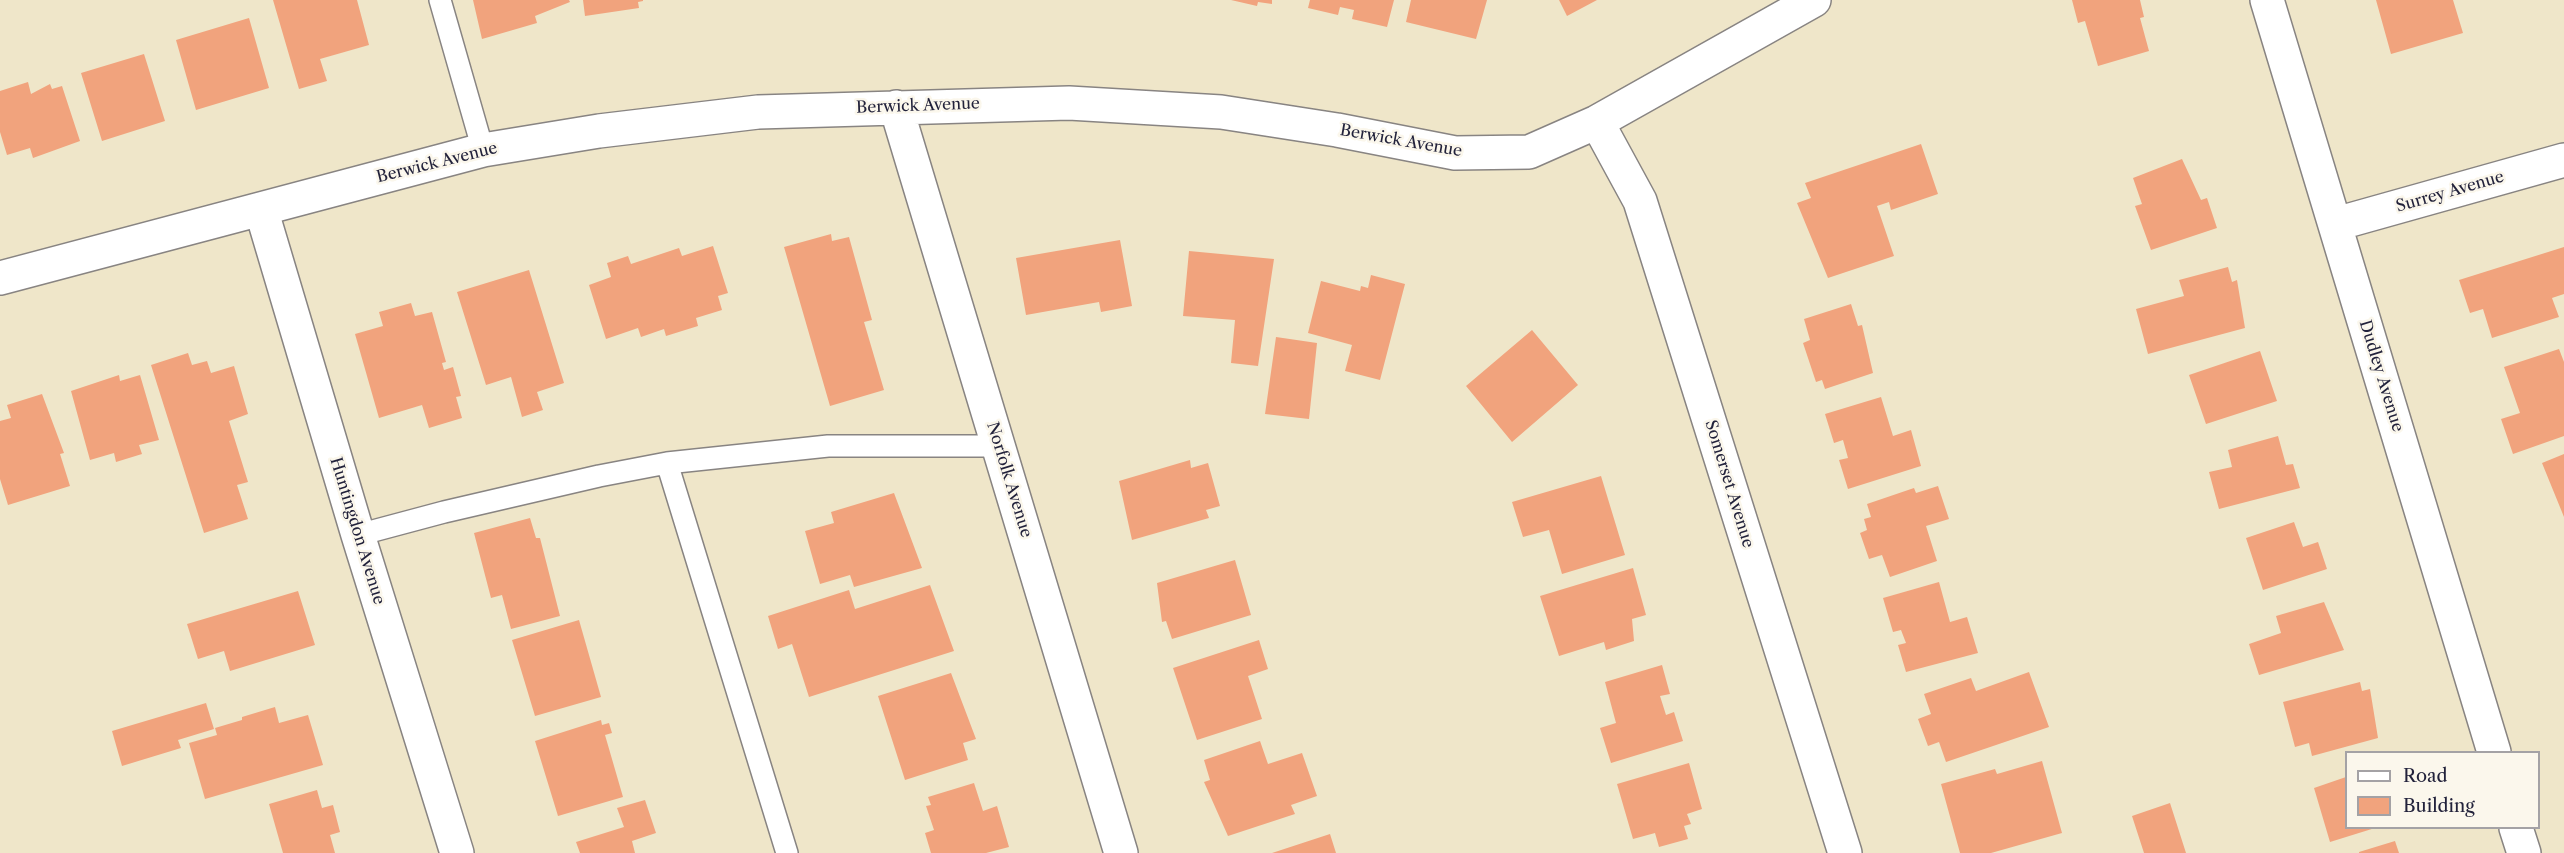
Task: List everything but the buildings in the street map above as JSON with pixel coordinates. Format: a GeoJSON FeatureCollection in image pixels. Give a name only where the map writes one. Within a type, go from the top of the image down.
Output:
{"type":"FeatureCollection","features":[{"type":"Feature","properties":{"kind":"street","name":"Berwick Avenue"},"geometry":{"type":"LineString","coordinates":[[0,278],[483,150],[599,131],[758,112],[1069,103],[1221,112],[1337,130],[1455,153],[1529,152],[1597,122],[1814,0]]}},
{"type":"Feature","properties":{"kind":"street","name":"Dudley Avenue"},"geometry":{"type":"LineString","coordinates":[[2267,0],[2493,751]]}},
{"type":"Feature","properties":{"kind":"street","name":"Norfolk Avenue"},"geometry":{"type":"LineString","coordinates":[[896,107],[1121,853]]}},
{"type":"Feature","properties":{"kind":"street","name":"Somerset Avenue"},"geometry":{"type":"LineString","coordinates":[[1597,122],[1641,201],[1845,853]]}},
{"type":"Feature","properties":{"kind":"street","name":"Surrey Avenue"},"geometry":{"type":"LineString","coordinates":[[2336,224],[2564,160]]}},
{"type":"Feature","properties":{"kind":"street","name":"Huntingdon Avenue"},"geometry":{"type":"LineString","coordinates":[[261,208],[358,535],[457,853]]}},
{"type":"Feature","properties":{"kind":"street"},"geometry":{"type":"LineString","coordinates":[[2516,829],[2524,853]]}},
{"type":"Feature","properties":{"kind":"lane"},"geometry":{"type":"LineString","coordinates":[[440,0],[483,150]]}},
{"type":"Feature","properties":{"kind":"lane"},"geometry":{"type":"LineString","coordinates":[[358,535],[444,512],[599,476],[667,463],[828,446],[999,446]]}},
{"type":"Feature","properties":{"kind":"lane"},"geometry":{"type":"LineString","coordinates":[[667,463],[787,853]]}}]}
